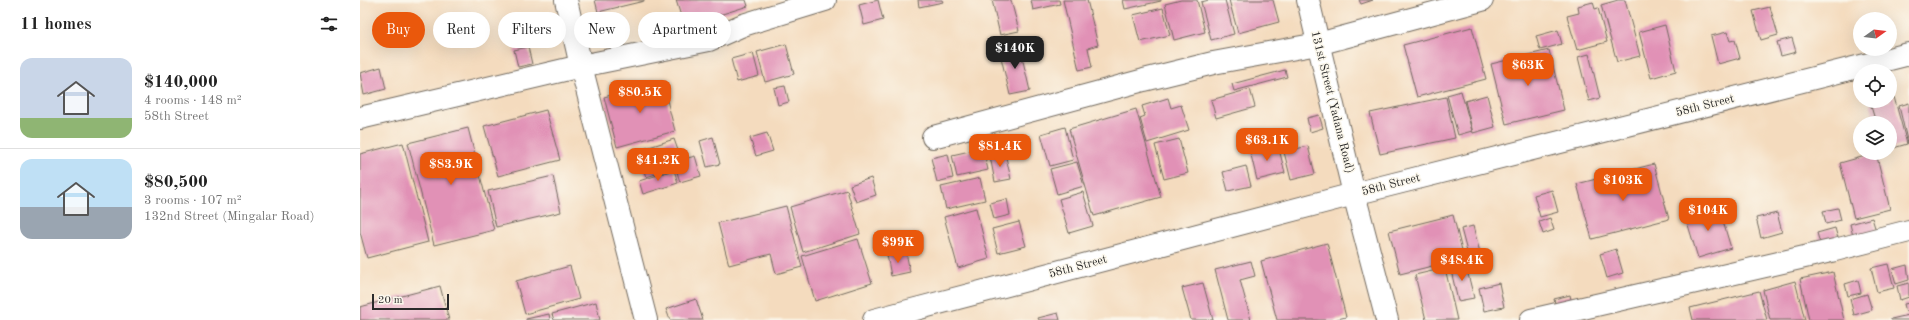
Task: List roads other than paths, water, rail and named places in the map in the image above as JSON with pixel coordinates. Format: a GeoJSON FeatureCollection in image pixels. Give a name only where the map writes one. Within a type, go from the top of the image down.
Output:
{"type":"FeatureCollection","features":[{"type":"Feature","properties":{"kind":"street"},"geometry":{"type":"LineString","coordinates":[[566,0],[581,66],[646,320]]}},
{"type":"Feature","properties":{"kind":"street"},"geometry":{"type":"LineString","coordinates":[[360,118],[581,66],[709,40],[743,25],[826,0]]}},
{"type":"Feature","properties":{"kind":"street","name":"131st Street (Yadana Road)"},"geometry":{"type":"LineString","coordinates":[[1308,0],[1354,194],[1387,320]]}},
{"type":"Feature","properties":{"kind":"street"},"geometry":{"type":"LineString","coordinates":[[933,137],[1002,117],[1213,63],[1318,44],[1482,0]]}},
{"type":"Feature","properties":{"kind":"street","name":"58th Street"},"geometry":{"type":"LineString","coordinates":[[874,320],[1354,194],[1909,54]]}},
{"type":"Feature","properties":{"kind":"street"},"geometry":{"type":"LineString","coordinates":[[1531,320],[1828,252],[1909,231]]}}]}
